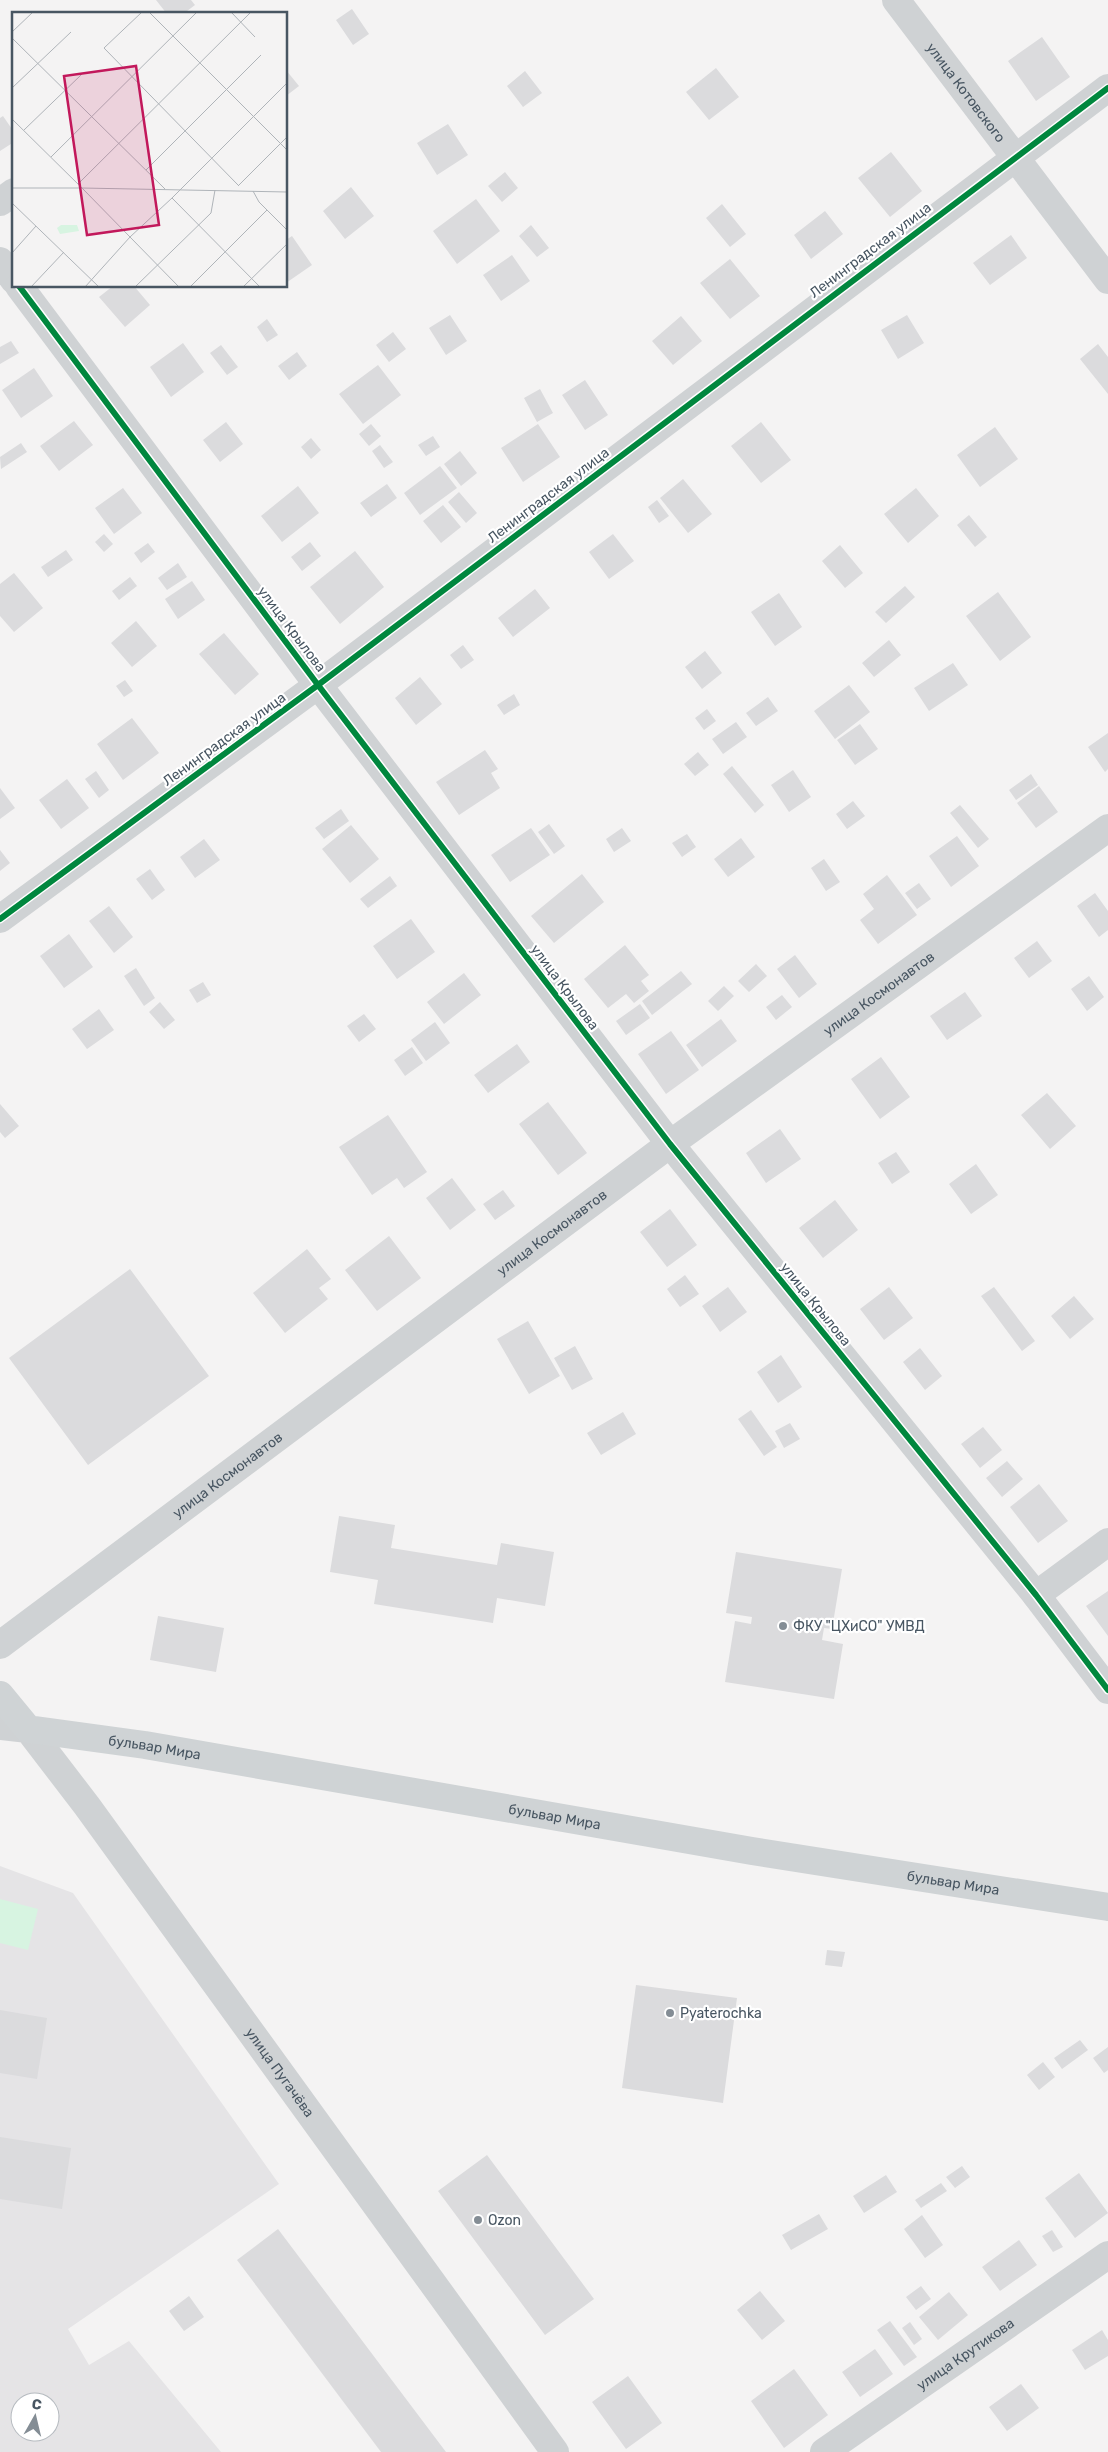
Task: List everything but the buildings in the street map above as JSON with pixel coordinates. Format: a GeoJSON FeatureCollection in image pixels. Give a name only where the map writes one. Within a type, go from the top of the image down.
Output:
{"type":"FeatureCollection","features":[{"type":"Feature","properties":{"kind":"main road","name":"улица Пугачёва"},"geometry":{"type":"LineString","coordinates":[[0,1695],[28,1728]]}},
{"type":"Feature","properties":{"kind":"main road","name":"бульвар Мира"},"geometry":{"type":"LineString","coordinates":[[28,1728],[136,1744],[752,1851],[1108,1907]]}},
{"type":"Feature","properties":{"kind":"street","name":"улица Котовского"},"geometry":{"type":"LineString","coordinates":[[896,0],[1108,280]]}},
{"type":"Feature","properties":{"kind":"street","name":"Ленинградская улица"},"geometry":{"type":"LineString","coordinates":[[0,919],[318,685],[1108,88]]}},
{"type":"Feature","properties":{"kind":"street"},"geometry":{"type":"LineString","coordinates":[[0,202],[12,193]]}},
{"type":"Feature","properties":{"kind":"street"},"geometry":{"type":"LineString","coordinates":[[0,262],[12,277]]}},
{"type":"Feature","properties":{"kind":"street","name":"улица Крылова"},"geometry":{"type":"LineString","coordinates":[[20,288],[318,685],[670,1144],[1036,1595],[1108,1690]]}},
{"type":"Feature","properties":{"kind":"street","name":"улица Космонавтов"},"geometry":{"type":"LineString","coordinates":[[0,1645],[670,1144],[1108,828]]}},
{"type":"Feature","properties":{"kind":"street"},"geometry":{"type":"LineString","coordinates":[[1036,1595],[1108,1542]]}},
{"type":"Feature","properties":{"kind":"street","name":"бульвар Мира"},"geometry":{"type":"LineString","coordinates":[[0,1726],[28,1728]]}},
{"type":"Feature","properties":{"kind":"street","name":"улица Пугачёва"},"geometry":{"type":"LineString","coordinates":[[28,1728],[87,1806],[555,2452]]}},
{"type":"Feature","properties":{"kind":"street","name":"улица Крутикова"},"geometry":{"type":"LineString","coordinates":[[824,2452],[1108,2255]]}},
{"type":"Feature","properties":{"kind":"shaded area"},"geometry":{"type":"Polygon","coordinates":[[[0,1866],[73,1893],[279,2184],[68,2329],[89,2365],[129,2341],[221,2452],[0,2452],[0,1866]]]}},
{"type":"Feature","properties":{"kind":"green space"},"geometry":{"type":"Polygon","coordinates":[[[0,1899],[38,1909],[28,1950],[0,1943],[0,1899]]]}},
{"type":"Feature","properties":{"kind":"cycle path"},"geometry":{"type":"LineString","coordinates":[[0,919],[318,685],[1108,88]]}},
{"type":"Feature","properties":{"kind":"cycle path"},"geometry":{"type":"LineString","coordinates":[[20,288],[318,685],[670,1144],[1036,1595],[1108,1690]]}},
{"type":"Feature","properties":{"kind":"place","name":"ФКУ \"ЦХиСО\" УМВД"},"geometry":{"type":"Point","coordinates":[783,1626]}},
{"type":"Feature","properties":{"kind":"place","name":"Pyaterochka"},"geometry":{"type":"Point","coordinates":[670,2013]}},
{"type":"Feature","properties":{"kind":"place","name":"Ozon"},"geometry":{"type":"Point","coordinates":[478,2220]}}]}
